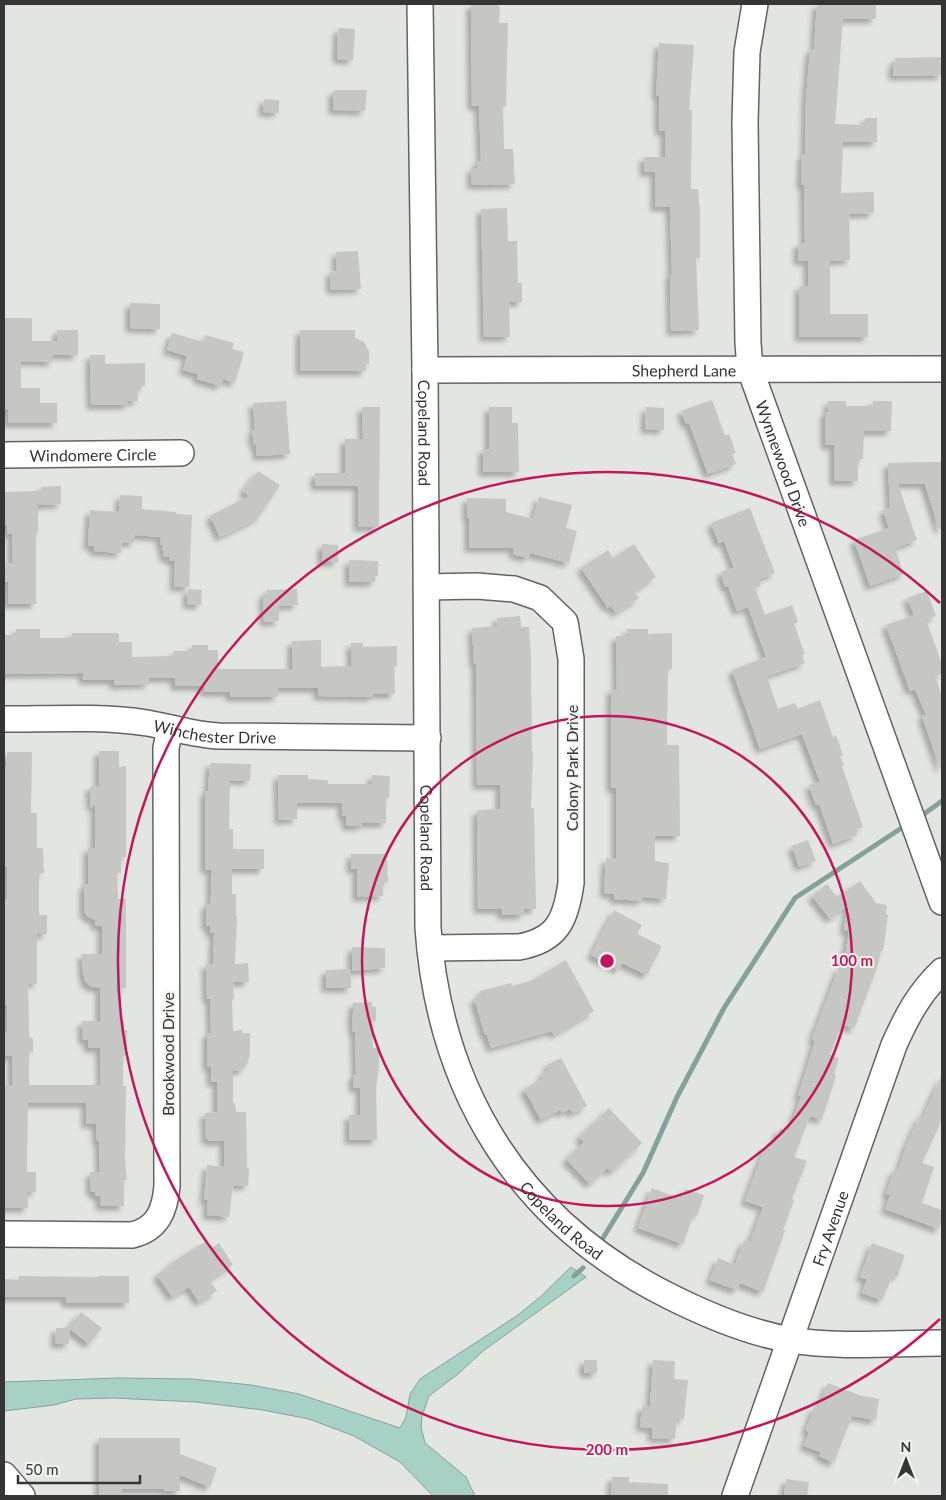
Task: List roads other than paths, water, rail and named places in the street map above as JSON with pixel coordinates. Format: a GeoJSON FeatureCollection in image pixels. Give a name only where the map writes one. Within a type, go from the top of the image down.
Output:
{"type":"FeatureCollection","features":[{"type":"Feature","properties":{"kind":"street","name":"Copeland Road"},"geometry":{"type":"LineString","coordinates":[[420,4],[427,587],[428,909],[430,948],[438,1004],[445,1031],[467,1093],[502,1155],[555,1217],[611,1263],[656,1290],[738,1326],[790,1339],[846,1343],[942,1343]]}},
{"type":"Feature","properties":{"kind":"street","name":"Wynnewood Drive"},"geometry":{"type":"LineString","coordinates":[[755,4],[747,52],[745,122],[750,369],[942,902]]}},
{"type":"Feature","properties":{"kind":"street","name":"Shepherd Lane"},"geometry":{"type":"LineString","coordinates":[[425,370],[942,369]]}},
{"type":"Feature","properties":{"kind":"street","name":"Windomere Circle"},"geometry":{"type":"LineString","coordinates":[[4,455],[181,453]]}},
{"type":"Feature","properties":{"kind":"street","name":"Colony Park Drive"},"geometry":{"type":"LineString","coordinates":[[427,587],[476,586],[514,590],[540,598],[566,622],[571,660],[571,883],[567,908],[557,927],[542,940],[532,945],[519,947],[430,948]]}},
{"type":"Feature","properties":{"kind":"street","name":"Winchester Drive"},"geometry":{"type":"LineString","coordinates":[[4,719],[113,720],[147,723],[200,735],[219,736],[428,738]]}},
{"type":"Feature","properties":{"kind":"street","name":"Brookwood Drive"},"geometry":{"type":"LineString","coordinates":[[4,1234],[132,1235],[149,1229],[160,1215],[164,1206],[167,1186],[166,748],[170,728]]}},
{"type":"Feature","properties":{"kind":"street","name":"Fry Avenue"},"geometry":{"type":"LineString","coordinates":[[735,1496],[894,1045],[908,1013],[927,985],[942,970]]}},
{"type":"Feature","properties":{"kind":"street"},"geometry":{"type":"LineString","coordinates":[[4,1475],[22,1496]]}},
{"type":"Feature","properties":{"kind":"waterway"},"geometry":{"type":"LineString","coordinates":[[924,814],[942,801]]}},
{"type":"Feature","properties":{"kind":"waterway"},"geometry":{"type":"LineString","coordinates":[[603,1238],[643,1173],[677,1097],[724,1008],[795,898],[900,829]]}},
{"type":"Feature","properties":{"kind":"waterway"},"geometry":{"type":"LineString","coordinates":[[574,1276],[583,1268]]}}]}
